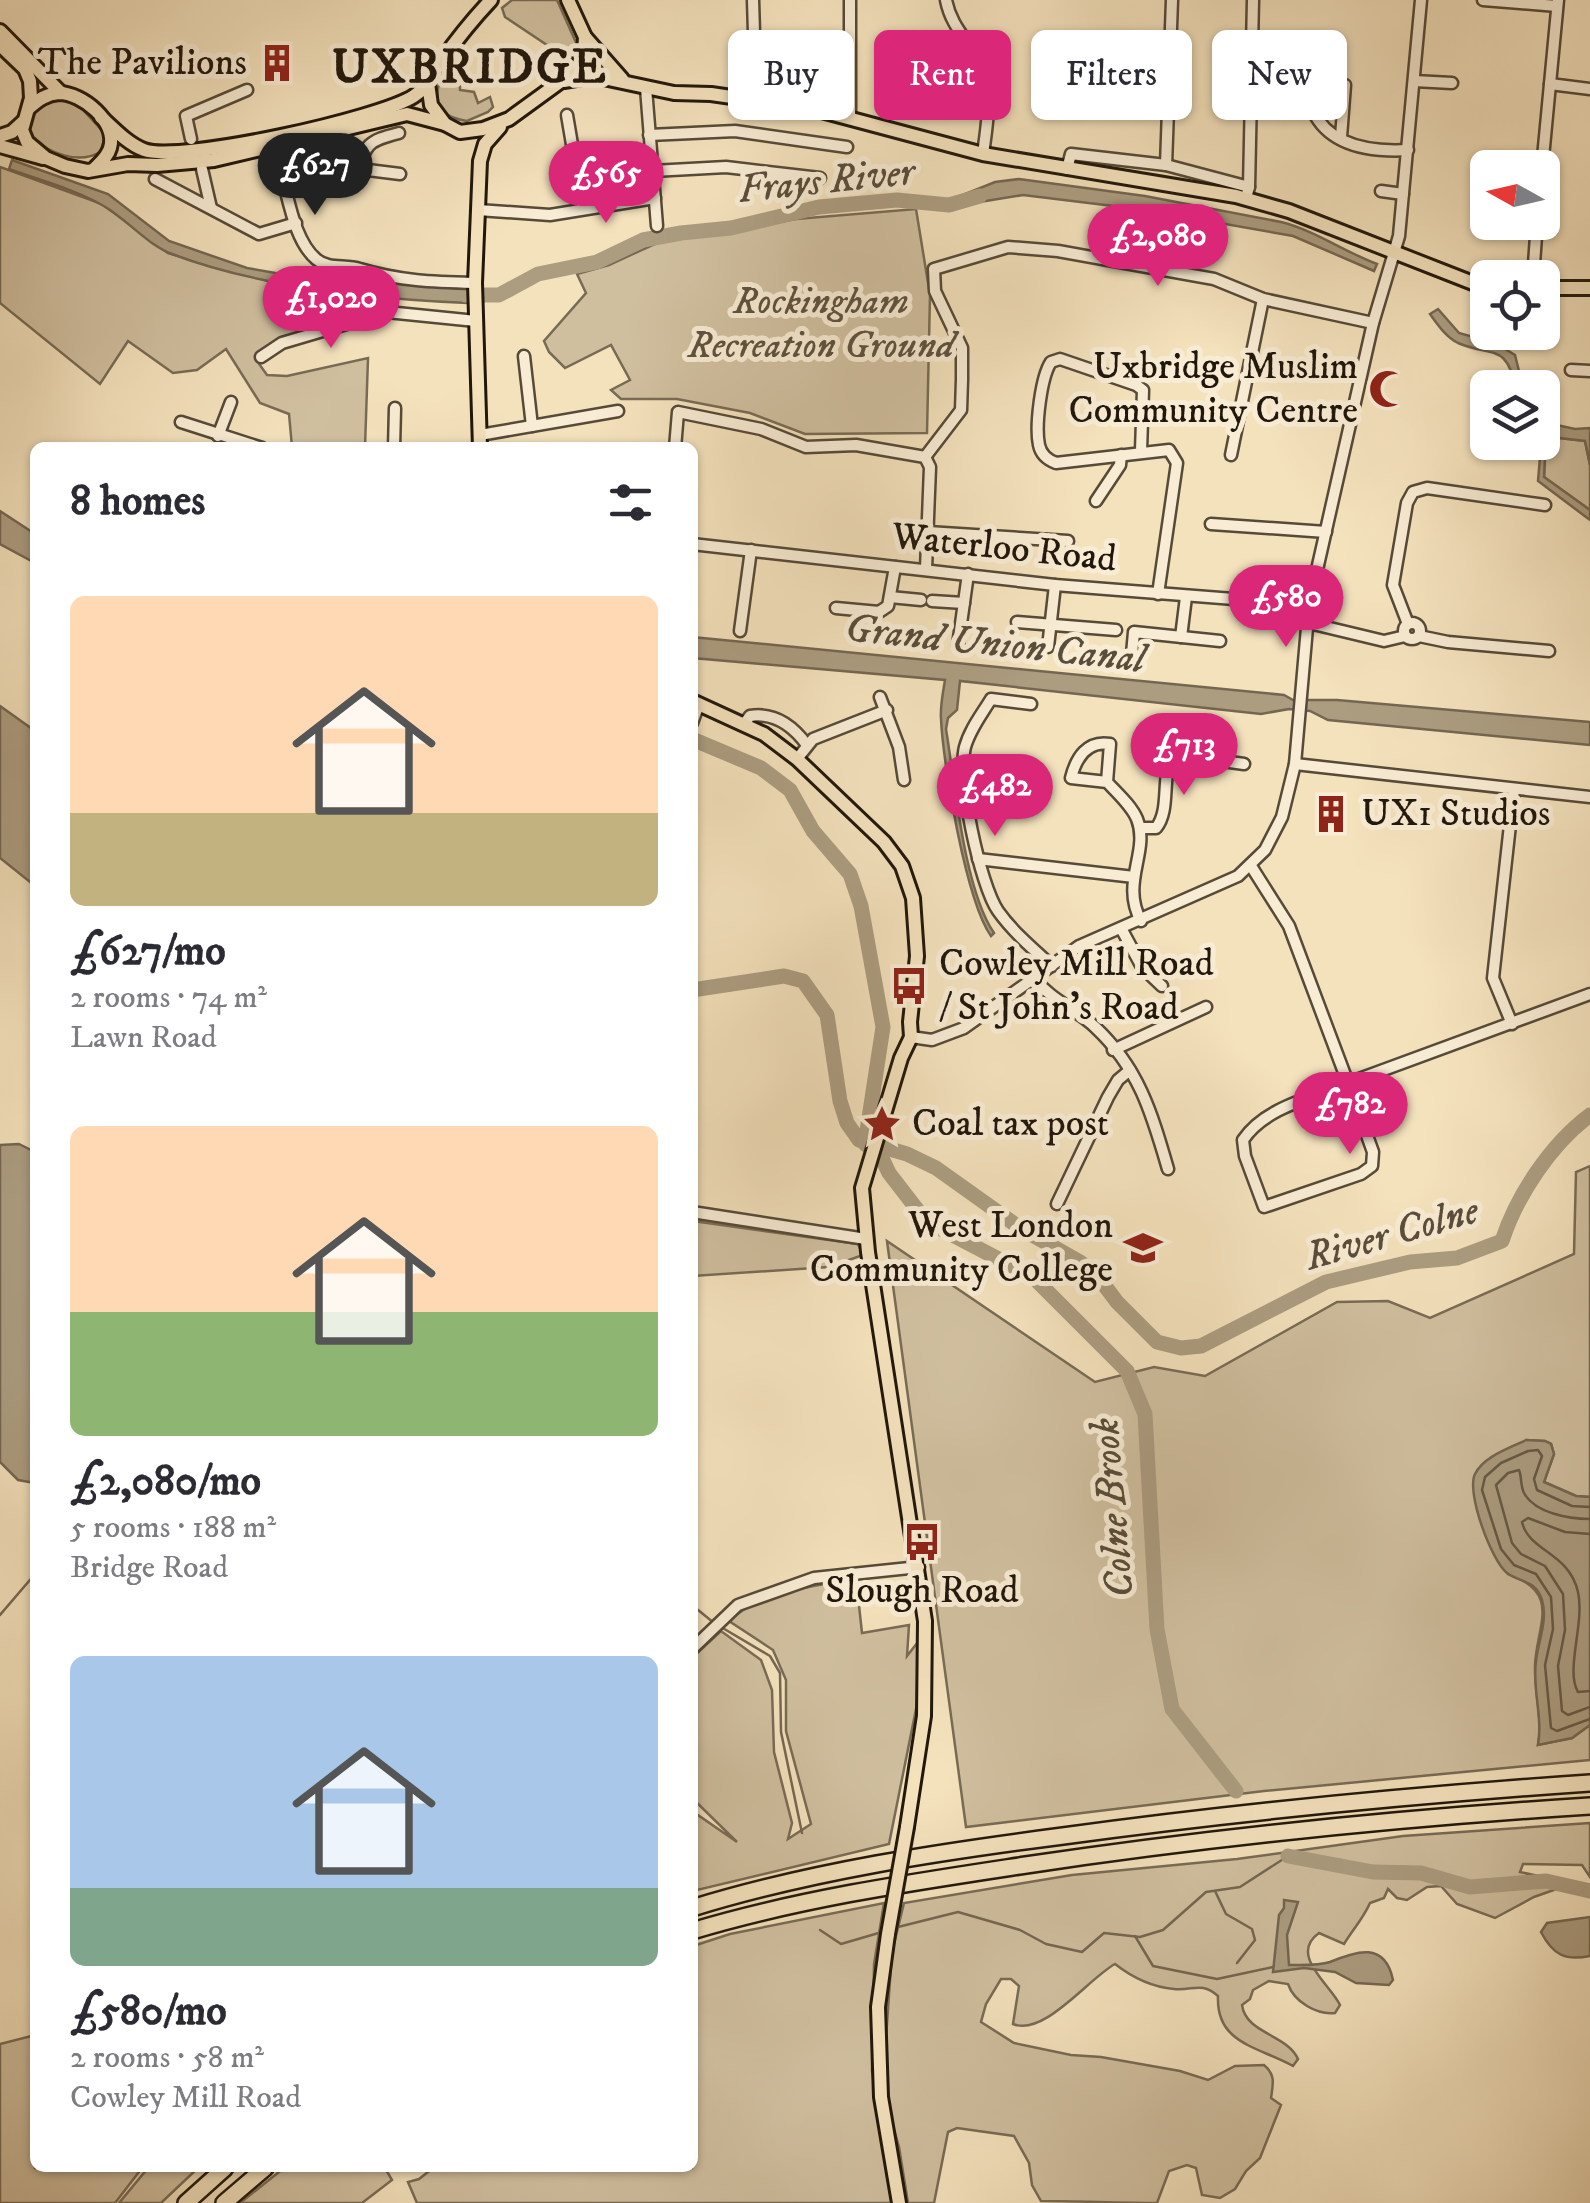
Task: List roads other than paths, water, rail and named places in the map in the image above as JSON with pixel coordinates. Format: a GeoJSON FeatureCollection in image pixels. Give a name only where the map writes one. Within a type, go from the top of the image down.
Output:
{"type":"FeatureCollection","features":[{"type":"Feature","properties":{"kind":"highway"},"geometry":{"type":"LineString","coordinates":[[698,1907],[827,1875],[968,1848],[1238,1814],[1590,1783]]}},
{"type":"Feature","properties":{"kind":"highway"},"geometry":{"type":"LineString","coordinates":[[698,1928],[816,1899],[902,1884],[1255,1834],[1590,1806]]}},
{"type":"Feature","properties":{"kind":"highway"},"geometry":{"type":"LineString","coordinates":[[186,2203],[221,2172]]}},
{"type":"Feature","properties":{"kind":"highway"},"geometry":{"type":"LineString","coordinates":[[224,2203],[259,2172]]}},
{"type":"Feature","properties":{"kind":"main road"},"geometry":{"type":"LineString","coordinates":[[568,0],[585,37],[624,81]]}},
{"type":"Feature","properties":{"kind":"main road"},"geometry":{"type":"LineString","coordinates":[[0,136],[12,132],[48,95],[61,93],[75,96],[146,151],[226,149],[373,112],[408,99],[428,83],[485,2]]}},
{"type":"Feature","properties":{"kind":"main road"},"geometry":{"type":"LineString","coordinates":[[0,31],[61,93]]}},
{"type":"Feature","properties":{"kind":"main road"},"geometry":{"type":"LineString","coordinates":[[480,441],[475,285],[480,161],[487,140],[580,65],[585,37]]}},
{"type":"Feature","properties":{"kind":"main road"},"geometry":{"type":"LineString","coordinates":[[0,46],[25,69],[31,90],[25,116],[27,142],[46,158]]}},
{"type":"Feature","properties":{"kind":"main road"},"geometry":{"type":"LineString","coordinates":[[564,81],[586,76],[646,88],[728,96]]}},
{"type":"Feature","properties":{"kind":"main road"},"geometry":{"type":"LineString","coordinates":[[428,83],[430,105],[445,124]]}},
{"type":"Feature","properties":{"kind":"main road"},"geometry":{"type":"LineString","coordinates":[[0,146],[82,170],[214,160],[402,114],[445,124],[460,132],[480,161]]}},
{"type":"Feature","properties":{"kind":"main road"},"geometry":{"type":"LineString","coordinates":[[854,117],[983,154],[1248,193],[1392,262],[1470,282]]}},
{"type":"Feature","properties":{"kind":"main road"},"geometry":{"type":"LineString","coordinates":[[95,168],[110,148],[110,133],[101,118]]}},
{"type":"Feature","properties":{"kind":"main road"},"geometry":{"type":"LineString","coordinates":[[460,132],[478,131],[509,119]]}},
{"type":"Feature","properties":{"kind":"main road"},"geometry":{"type":"LineString","coordinates":[[1560,288],[1590,288]]}},
{"type":"Feature","properties":{"kind":"main road"},"geometry":{"type":"LineString","coordinates":[[698,704],[764,734],[797,759],[884,842],[902,866],[913,898],[917,972],[911,1037],[901,1058],[862,1188],[866,1239],[919,1567],[927,1673],[924,1716],[878,2007],[881,2097],[898,2203]]}},
{"type":"Feature","properties":{"kind":"street"},"geometry":{"type":"LineString","coordinates":[[753,0],[754,30]]}},
{"type":"Feature","properties":{"kind":"street"},"geometry":{"type":"LineString","coordinates":[[850,0],[850,30]]}},
{"type":"Feature","properties":{"kind":"street"},"geometry":{"type":"LineString","coordinates":[[946,0],[949,19],[979,61],[987,87],[983,154]]}},
{"type":"Feature","properties":{"kind":"street"},"geometry":{"type":"LineString","coordinates":[[1166,165],[1172,0]]}},
{"type":"Feature","properties":{"kind":"street"},"geometry":{"type":"LineString","coordinates":[[1067,169],[1072,154],[1166,165],[1210,174],[1248,193],[1253,0]]}},
{"type":"Feature","properties":{"kind":"street"},"geometry":{"type":"LineString","coordinates":[[911,1037],[932,1040],[964,1028],[1079,946],[1218,887],[1251,866],[1265,850],[1282,818],[1295,764],[1309,605],[1372,323],[1392,262],[1408,150],[1421,0]]}},
{"type":"Feature","properties":{"kind":"street"},"geometry":{"type":"LineString","coordinates":[[1483,0],[1558,3],[1544,150]]}},
{"type":"Feature","properties":{"kind":"street"},"geometry":{"type":"LineString","coordinates":[[1341,138],[1345,85],[1320,80],[1316,84],[1313,112],[1324,126],[1341,138],[1370,151],[1408,150]]}},
{"type":"Feature","properties":{"kind":"street"},"geometry":{"type":"LineString","coordinates":[[1414,81],[1452,83]]}},
{"type":"Feature","properties":{"kind":"street"},"geometry":{"type":"LineString","coordinates":[[1550,84],[1590,88]]}},
{"type":"Feature","properties":{"kind":"street"},"geometry":{"type":"LineString","coordinates":[[646,88],[658,226]]}},
{"type":"Feature","properties":{"kind":"street"},"geometry":{"type":"LineString","coordinates":[[191,139],[186,116],[247,90]]}},
{"type":"Feature","properties":{"kind":"street"},"geometry":{"type":"LineString","coordinates":[[567,116],[583,210]]}},
{"type":"Feature","properties":{"kind":"street"},"geometry":{"type":"LineString","coordinates":[[649,135],[736,131],[847,147]]}},
{"type":"Feature","properties":{"kind":"street"},"geometry":{"type":"LineString","coordinates":[[357,174],[362,151],[368,145],[399,133]]}},
{"type":"Feature","properties":{"kind":"street"},"geometry":{"type":"LineString","coordinates":[[400,174],[368,170],[332,175],[302,158],[284,164],[281,173],[296,223],[313,256],[338,268],[358,268],[402,280],[475,285]]}},
{"type":"Feature","properties":{"kind":"street"},"geometry":{"type":"LineString","coordinates":[[652,170],[726,167],[814,174]]}},
{"type":"Feature","properties":{"kind":"street"},"geometry":{"type":"LineString","coordinates":[[202,170],[211,208]]}},
{"type":"Feature","properties":{"kind":"street"},"geometry":{"type":"LineString","coordinates":[[155,179],[258,234],[296,223]]}},
{"type":"Feature","properties":{"kind":"street"},"geometry":{"type":"LineString","coordinates":[[1381,192],[1403,194]]}},
{"type":"Feature","properties":{"kind":"street"},"geometry":{"type":"LineString","coordinates":[[478,210],[544,215],[655,198]]}},
{"type":"Feature","properties":{"kind":"street"},"geometry":{"type":"LineString","coordinates":[[925,458],[961,410],[962,348],[935,290],[934,270],[939,267],[1008,247],[1058,251],[1214,280],[1263,300],[1372,323]]}},
{"type":"Feature","properties":{"kind":"street"},"geometry":{"type":"LineString","coordinates":[[1231,455],[1263,300]]}},
{"type":"Feature","properties":{"kind":"street"},"geometry":{"type":"LineString","coordinates":[[260,357],[282,343],[387,312],[476,316]]}},
{"type":"Feature","properties":{"kind":"street"},"geometry":{"type":"LineString","coordinates":[[524,356],[532,426]]}},
{"type":"Feature","properties":{"kind":"street"},"geometry":{"type":"LineString","coordinates":[[1142,451],[1142,390],[1060,359],[1051,362],[1043,374],[1039,448],[1048,460],[1056,463],[1169,450],[1177,463],[1158,594]]}},
{"type":"Feature","properties":{"kind":"street"},"geometry":{"type":"LineString","coordinates":[[1571,370],[1590,371]]}},
{"type":"Feature","properties":{"kind":"street"},"geometry":{"type":"LineString","coordinates":[[218,436],[230,402]]}},
{"type":"Feature","properties":{"kind":"street"},"geometry":{"type":"LineString","coordinates":[[394,442],[395,408]]}},
{"type":"Feature","properties":{"kind":"street"},"geometry":{"type":"LineString","coordinates":[[480,441],[532,426],[618,411]]}},
{"type":"Feature","properties":{"kind":"street"},"geometry":{"type":"LineString","coordinates":[[676,442],[678,412],[762,428],[806,446],[856,445],[925,458]]}},
{"type":"Feature","properties":{"kind":"street"},"geometry":{"type":"LineString","coordinates":[[182,422],[240,442]]}},
{"type":"Feature","properties":{"kind":"street"},"geometry":{"type":"LineString","coordinates":[[1096,501],[1120,465],[1121,455]]}},
{"type":"Feature","properties":{"kind":"street"},"geometry":{"type":"LineString","coordinates":[[925,458],[930,468],[926,570]]}},
{"type":"Feature","properties":{"kind":"street"},"geometry":{"type":"LineString","coordinates":[[1407,630],[1393,585],[1407,503],[1413,492],[1427,488],[1545,505]]}},
{"type":"Feature","properties":{"kind":"street"},"geometry":{"type":"LineString","coordinates":[[1211,524],[1326,532]]}},
{"type":"Feature","properties":{"kind":"street"},"geometry":{"type":"LineString","coordinates":[[928,532],[1068,541]]}},
{"type":"Feature","properties":{"kind":"street","name":"Waterloo Road"},"geometry":{"type":"LineString","coordinates":[[698,545],[1055,585],[1309,605]]}},
{"type":"Feature","properties":{"kind":"street"},"geometry":{"type":"LineString","coordinates":[[740,630],[751,550]]}},
{"type":"Feature","properties":{"kind":"street"},"geometry":{"type":"LineString","coordinates":[[836,608],[879,612],[888,606],[894,566]]}},
{"type":"Feature","properties":{"kind":"street"},"geometry":{"type":"LineString","coordinates":[[958,644],[968,574]]}},
{"type":"Feature","properties":{"kind":"street"},"geometry":{"type":"LineString","coordinates":[[1048,647],[1055,585]]}},
{"type":"Feature","properties":{"kind":"street"},"geometry":{"type":"LineString","coordinates":[[1180,637],[1186,597]]}},
{"type":"Feature","properties":{"kind":"street"},"geometry":{"type":"LineString","coordinates":[[890,598],[964,603]]}},
{"type":"Feature","properties":{"kind":"street"},"geometry":{"type":"LineString","coordinates":[[1017,622],[1116,630]]}},
{"type":"Feature","properties":{"kind":"street"},"geometry":{"type":"LineString","coordinates":[[1309,622],[1384,641],[1419,626],[1419,636],[1448,642],[1549,651]]}},
{"type":"Feature","properties":{"kind":"street"},"geometry":{"type":"LineString","coordinates":[[1131,665],[1134,632],[1220,641]]}},
{"type":"Feature","properties":{"kind":"street"},"geometry":{"type":"LineString","coordinates":[[880,697],[900,746],[904,780]]}},
{"type":"Feature","properties":{"kind":"street"},"geometry":{"type":"LineString","coordinates":[[1031,704],[990,699],[965,748],[963,763],[987,891],[1012,930],[1052,966]]}},
{"type":"Feature","properties":{"kind":"street"},"geometry":{"type":"LineString","coordinates":[[797,759],[814,739],[887,710]]}},
{"type":"Feature","properties":{"kind":"street"},"geometry":{"type":"LineString","coordinates":[[744,724],[750,716],[777,718],[796,731],[807,745]]}},
{"type":"Feature","properties":{"kind":"street"},"geometry":{"type":"LineString","coordinates":[[1107,782],[1110,744],[1100,742],[1085,750],[1074,765],[1071,778],[1107,782],[1135,814],[1140,828],[1132,903],[1141,921]]}},
{"type":"Feature","properties":{"kind":"street"},"geometry":{"type":"LineString","coordinates":[[1140,828],[1156,828],[1162,820],[1170,760],[1180,755],[1244,764]]}},
{"type":"Feature","properties":{"kind":"street"},"geometry":{"type":"LineString","coordinates":[[1295,764],[1590,797]]}},
{"type":"Feature","properties":{"kind":"street"},"geometry":{"type":"LineString","coordinates":[[1512,1024],[1492,978],[1514,789]]}},
{"type":"Feature","properties":{"kind":"street"},"geometry":{"type":"LineString","coordinates":[[978,859],[1134,877]]}},
{"type":"Feature","properties":{"kind":"street"},"geometry":{"type":"LineString","coordinates":[[1251,866],[1289,926],[1348,1084],[1373,1152],[1372,1166],[1361,1174],[1264,1207],[1243,1140],[1254,1123],[1348,1084],[1590,994]]}},
{"type":"Feature","properties":{"kind":"street"},"geometry":{"type":"LineString","coordinates":[[1122,930],[1142,967],[1162,986]]}},
{"type":"Feature","properties":{"kind":"street"},"geometry":{"type":"LineString","coordinates":[[1035,979],[1044,992],[1097,1028],[1130,1070],[1152,1113],[1168,1170]]}},
{"type":"Feature","properties":{"kind":"street"},"geometry":{"type":"LineString","coordinates":[[1113,1050],[1206,1007]]}},
{"type":"Feature","properties":{"kind":"street"},"geometry":{"type":"LineString","coordinates":[[1057,1204],[1108,1096],[1130,1070]]}},
{"type":"Feature","properties":{"kind":"street"},"geometry":{"type":"LineString","coordinates":[[698,1213],[866,1239]]}},
{"type":"Feature","properties":{"kind":"street"},"geometry":{"type":"LineString","coordinates":[[698,1643],[738,1604],[814,1578],[919,1567]]}},
{"type":"Feature","properties":{"kind":"water"},"geometry":{"type":"Polygon","coordinates":[[[12,160],[108,194],[169,241],[247,268],[466,288],[468,303],[317,289],[206,265],[163,250],[91,199],[9,169],[12,160]]]}},
{"type":"Feature","properties":{"kind":"water"},"geometry":{"type":"Polygon","coordinates":[[[1019,179],[1145,196],[1281,222],[1377,264],[1374,271],[1293,236],[1146,210],[1023,195],[961,205],[960,196],[995,182],[1019,179]]]}},
{"type":"Feature","properties":{"kind":"water"},"geometry":{"type":"Polygon","coordinates":[[[1438,309],[1459,333],[1470,336],[1470,347],[1446,334],[1430,314],[1438,309]]]}},
{"type":"Feature","properties":{"kind":"water"},"geometry":{"type":"Polygon","coordinates":[[[1481,350],[1507,350],[1515,355],[1519,370],[1510,370],[1496,354],[1481,350]]]}},
{"type":"Feature","properties":{"kind":"water"},"geometry":{"type":"Polygon","coordinates":[[[1560,426],[1590,428],[1590,465],[1585,441],[1560,438],[1560,426]]]}},
{"type":"Feature","properties":{"kind":"water"},"geometry":{"type":"Polygon","coordinates":[[[1540,460],[1545,460],[1544,477],[1590,510],[1590,520],[1538,481],[1540,460]]]}},
{"type":"Feature","properties":{"kind":"water"},"geometry":{"type":"Polygon","coordinates":[[[0,511],[30,531],[30,560],[0,544],[0,511]]]}},
{"type":"Feature","properties":{"kind":"water"},"geometry":{"type":"Polygon","coordinates":[[[698,638],[1284,695],[1293,700],[1337,700],[1590,722],[1590,745],[1328,720],[1310,711],[1289,709],[1261,714],[960,681],[957,710],[948,718],[946,729],[968,863],[994,933],[991,936],[973,894],[951,798],[941,719],[945,680],[698,658],[698,638]]]}},
{"type":"Feature","properties":{"kind":"water"},"geometry":{"type":"Polygon","coordinates":[[[0,706],[30,727],[30,882],[0,858],[0,706]]]}},
{"type":"Feature","properties":{"kind":"water"},"geometry":{"type":"Polygon","coordinates":[[[19,1144],[30,1150],[30,1482],[18,1480],[0,1462],[0,1145],[19,1144]]]}},
{"type":"Feature","properties":{"kind":"water"},"geometry":{"type":"Polygon","coordinates":[[[1526,1440],[1551,1444],[1554,1454],[1544,1482],[1576,1496],[1590,1497],[1590,1725],[1572,1738],[1538,1745],[1535,1671],[1544,1608],[1539,1593],[1507,1573],[1494,1555],[1477,1510],[1473,1483],[1485,1462],[1526,1440]]]}},
{"type":"Feature","properties":{"kind":"water"},"geometry":{"type":"Polygon","coordinates":[[[1284,1900],[1298,1902],[1287,1935],[1289,1965],[1320,1964],[1368,1952],[1383,1959],[1393,1980],[1389,1985],[1356,1983],[1335,1972],[1304,1968],[1273,1972],[1284,1900]]]}},
{"type":"Feature","properties":{"kind":"water"},"geometry":{"type":"Polygon","coordinates":[[[1590,1917],[1590,1956],[1561,1955],[1541,1932],[1547,1923],[1590,1917]]]}},
{"type":"Feature","properties":{"kind":"waterway","name":"Frays River"},"geometry":{"type":"LineString","coordinates":[[466,295],[499,295],[538,274],[597,262],[643,240],[731,228],[819,207],[897,200],[949,205],[980,196]]}},
{"type":"Feature","properties":{"kind":"waterway","name":"Colne Brook"},"geometry":{"type":"LineString","coordinates":[[698,742],[761,768],[790,790],[813,831],[850,874],[861,906],[883,1027],[865,1144],[881,1156],[889,1173],[926,1221],[1033,1277],[1127,1371],[1145,1414],[1157,1629],[1172,1709],[1236,1791]]}},
{"type":"Feature","properties":{"kind":"waterway","name":"River Colne"},"geometry":{"type":"LineString","coordinates":[[698,989],[784,976],[803,981],[827,1015],[840,1101],[847,1123],[859,1140],[907,1154],[936,1168],[1020,1228],[1080,1262],[1096,1274],[1117,1302],[1157,1342],[1181,1348],[1201,1346],[1326,1282],[1410,1262],[1457,1258],[1502,1241],[1537,1172],[1562,1140],[1590,1115]]}},
{"type":"Feature","properties":{"kind":"waterway"},"geometry":{"type":"LineString","coordinates":[[0,1615],[30,1580]]}},
{"type":"Feature","properties":{"kind":"waterway"},"geometry":{"type":"LineString","coordinates":[[698,1610],[714,1623]]}},
{"type":"Feature","properties":{"kind":"waterway"},"geometry":{"type":"LineString","coordinates":[[721,1627],[770,1656],[780,1673],[781,1732],[802,1833]]}},
{"type":"Feature","properties":{"kind":"waterway"},"geometry":{"type":"LineString","coordinates":[[894,1928],[958,1912],[1020,1930],[1046,1944],[1082,1952],[1104,1933],[1140,1937],[1163,1930],[1206,1892],[1240,1887],[1288,1856]]}},
{"type":"Feature","properties":{"kind":"waterway","name":"Colne Brook"},"geometry":{"type":"LineString","coordinates":[[1288,1856],[1373,1872],[1421,1873],[1470,1887],[1546,1881],[1590,1891]]}},
{"type":"Feature","properties":{"kind":"waterway"},"geometry":{"type":"LineString","coordinates":[[1215,1891],[1226,1914],[1252,1929],[1255,1940],[1237,1963]]}},
{"type":"Feature","properties":{"kind":"waterway"},"geometry":{"type":"LineString","coordinates":[[820,1930],[841,1944],[882,1932]]}},
{"type":"Feature","properties":{"kind":"waterway"},"geometry":{"type":"LineString","coordinates":[[1135,1936],[1153,1966],[1217,1979],[1273,1967]]}},
{"type":"Feature","properties":{"kind":"place","name":"The Pavilions"},"geometry":{"type":"Point","coordinates":[277,63]}},
{"type":"Feature","properties":{"kind":"place","name":"Uxbridge Muslim Community Centre"},"geometry":{"type":"Point","coordinates":[1388,389]}},
{"type":"Feature","properties":{"kind":"place","name":"UX1 Studios"},"geometry":{"type":"Point","coordinates":[1331,814]}},
{"type":"Feature","properties":{"kind":"place","name":"Cowley Mill Road / St John's Road"},"geometry":{"type":"Point","coordinates":[909,986]}},
{"type":"Feature","properties":{"kind":"place","name":"Coal tax post"},"geometry":{"type":"Point","coordinates":[882,1124]}},
{"type":"Feature","properties":{"kind":"place","name":"West London Community College"},"geometry":{"type":"Point","coordinates":[1143,1248]}},
{"type":"Feature","properties":{"kind":"place","name":"Slough Road"},"geometry":{"type":"Point","coordinates":[922,1542]}},
{"type":"Feature","properties":{"kind":"district","name":"UXBRIDGE"},"geometry":{"type":"Point","coordinates":[470,68]}},
{"type":"Feature","properties":{"kind":"park label","name":"Rockingham Recreation Ground"},"geometry":{"type":"Point","coordinates":[821,324]}},
{"type":"Feature","properties":{"kind":"water label","name":"Grand Union Canal"},"geometry":{"type":"Point","coordinates":[995,645]}}]}
